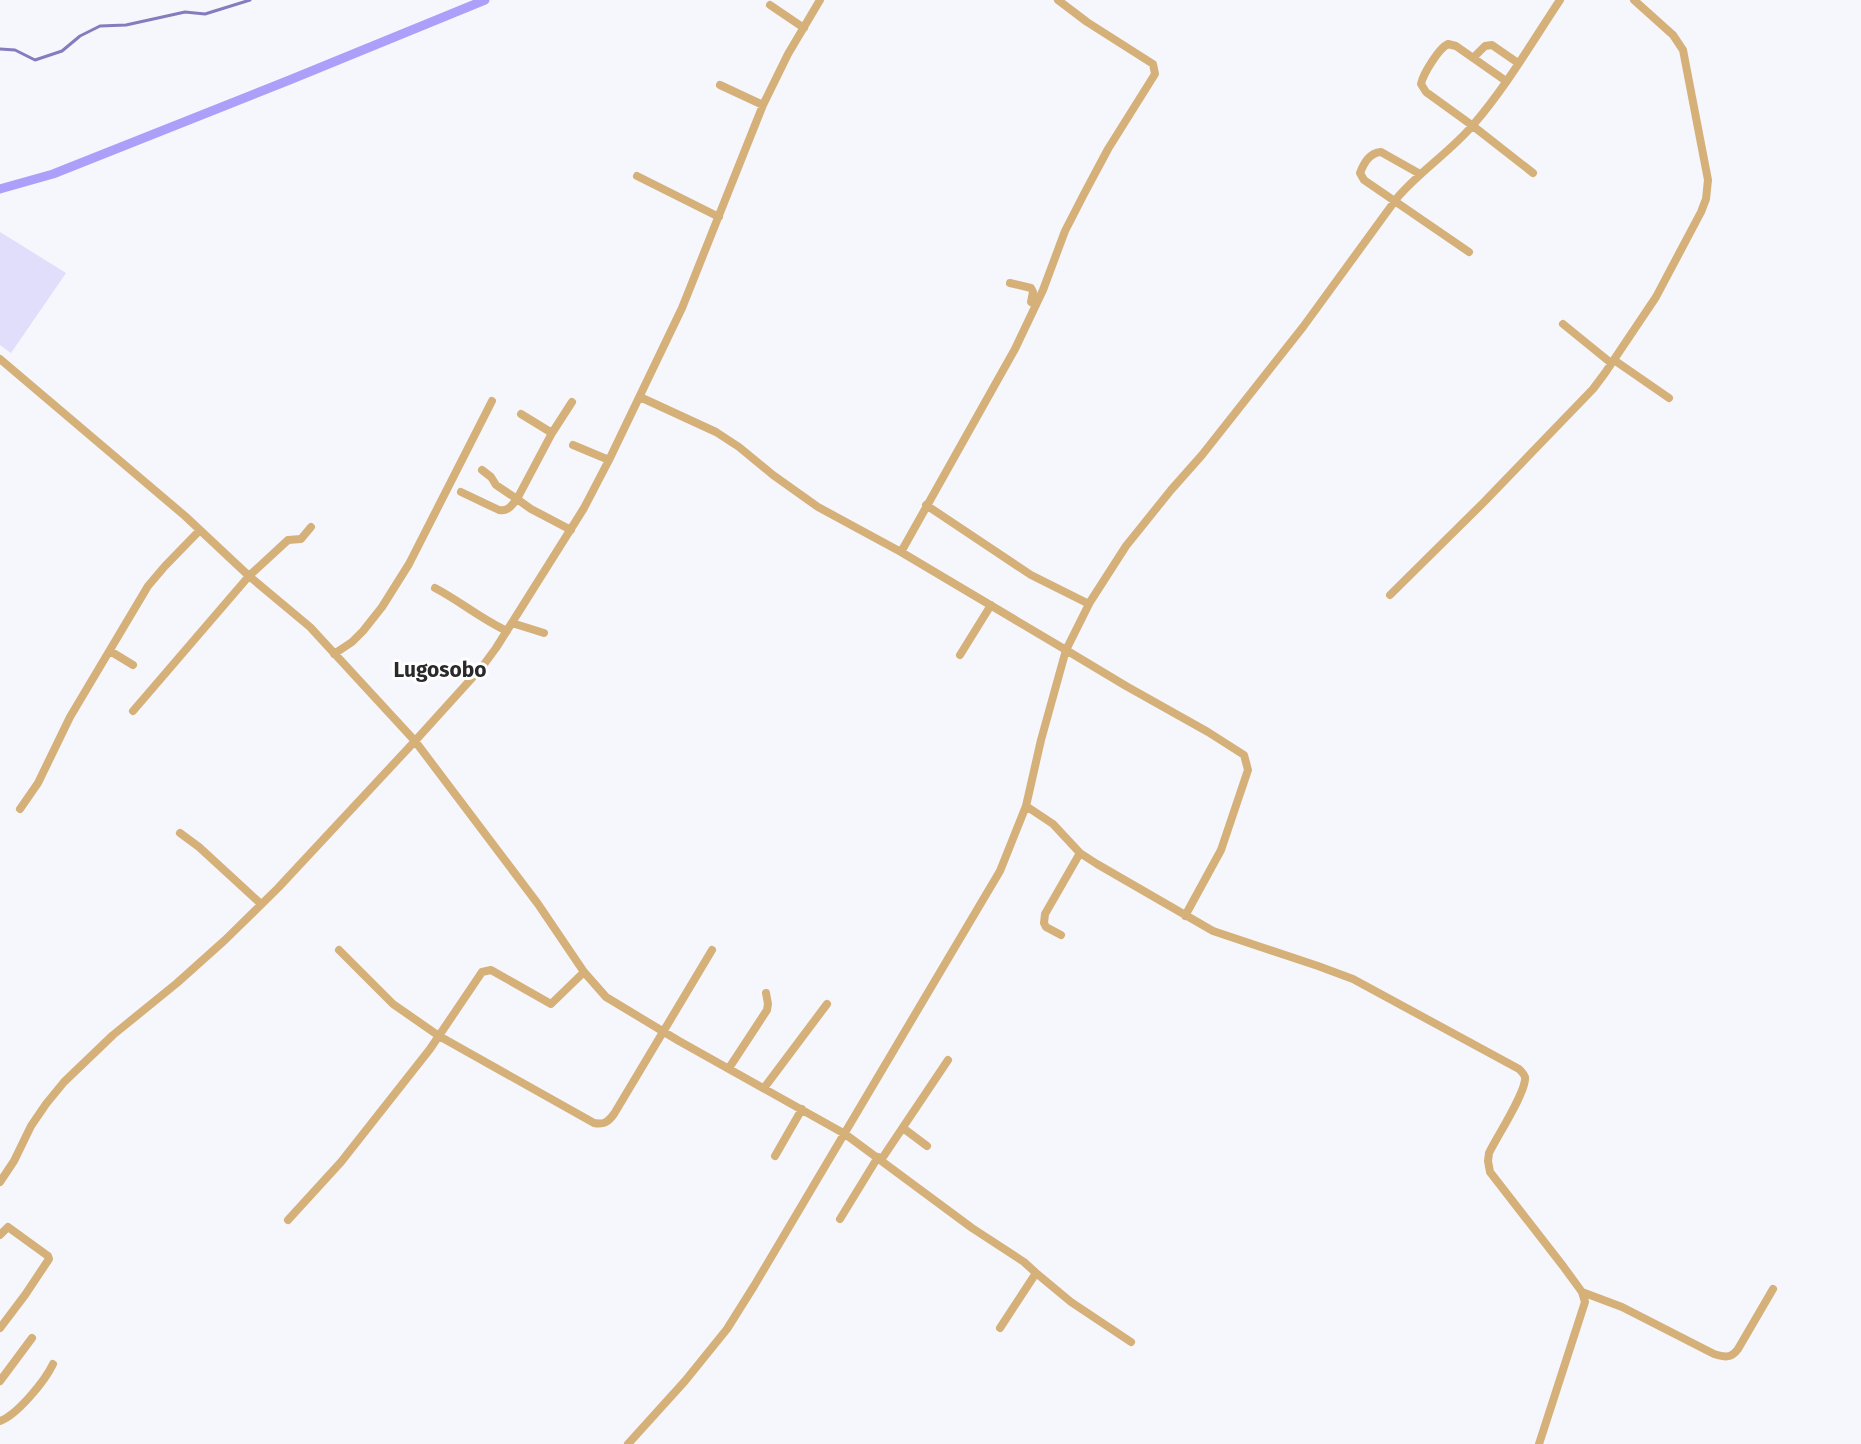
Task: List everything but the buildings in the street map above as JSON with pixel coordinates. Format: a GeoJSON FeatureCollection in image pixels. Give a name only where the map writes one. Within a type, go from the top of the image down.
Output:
{"type":"FeatureCollection","features":[{"type":"Feature","properties":{"kind":"street"},"geometry":{"type":"LineString","coordinates":[[0,1182],[14,1161],[31,1126],[64,1082],[112,1035],[177,983],[261,904],[482,667],[507,631],[571,530],[609,460],[682,308],[763,105],[820,0]]}},
{"type":"Feature","properties":{"kind":"street"},"geometry":{"type":"LineString","coordinates":[[901,552],[1015,349],[1043,290],[1065,231],[1108,148],[1155,74],[1153,64],[1087,22],[1058,0]]}},
{"type":"Feature","properties":{"kind":"street"},"geometry":{"type":"LineString","coordinates":[[628,1444],[685,1381],[727,1329],[1000,871],[1026,806],[1041,740],[1066,650],[1089,604],[1126,546],[1211,444],[1303,327],[1408,185],[1473,126],[1560,0]]}},
{"type":"Feature","properties":{"kind":"street"},"geometry":{"type":"LineString","coordinates":[[1390,595],[1581,402],[1605,374],[1656,297],[1701,212],[1708,190],[1683,50],[1674,35],[1637,1]]}},
{"type":"Feature","properties":{"kind":"street"},"geometry":{"type":"LineString","coordinates":[[770,5],[804,28]]}},
{"type":"Feature","properties":{"kind":"street"},"geometry":{"type":"LineString","coordinates":[[1506,81],[1452,45],[1445,45],[1425,74],[1421,84],[1426,92],[1533,173]]}},
{"type":"Feature","properties":{"kind":"street"},"geometry":{"type":"LineString","coordinates":[[1473,58],[1485,46],[1492,45],[1518,63]]}},
{"type":"Feature","properties":{"kind":"street"},"geometry":{"type":"LineString","coordinates":[[720,85],[763,105]]}},
{"type":"Feature","properties":{"kind":"street"},"geometry":{"type":"LineString","coordinates":[[1420,174],[1381,152],[1372,154],[1368,159],[1361,171],[1361,178],[1469,252]]}},
{"type":"Feature","properties":{"kind":"street"},"geometry":{"type":"LineString","coordinates":[[637,176],[719,217]]}},
{"type":"Feature","properties":{"kind":"street"},"geometry":{"type":"LineString","coordinates":[[1010,283],[1031,288],[1033,292],[1031,302],[1036,305]]}},
{"type":"Feature","properties":{"kind":"street"},"geometry":{"type":"LineString","coordinates":[[1563,324],[1669,398]]}},
{"type":"Feature","properties":{"kind":"street"},"geometry":{"type":"LineString","coordinates":[[0,359],[310,627],[415,741],[538,904],[584,972],[606,997],[845,1134],[972,1228],[1024,1262],[1071,1302],[1131,1342]]}},
{"type":"Feature","properties":{"kind":"street"},"geometry":{"type":"LineString","coordinates":[[640,397],[716,432],[818,507],[901,552],[1244,755],[1248,770],[1221,850],[1185,916]]}},
{"type":"Feature","properties":{"kind":"street"},"geometry":{"type":"LineString","coordinates":[[334,654],[363,631],[382,607],[409,564],[492,401]]}},
{"type":"Feature","properties":{"kind":"street"},"geometry":{"type":"LineString","coordinates":[[461,492],[503,511],[508,509],[518,499],[552,433],[572,402]]}},
{"type":"Feature","properties":{"kind":"street"},"geometry":{"type":"LineString","coordinates":[[521,414],[552,433]]}},
{"type":"Feature","properties":{"kind":"street"},"geometry":{"type":"LineString","coordinates":[[573,445],[609,460]]}},
{"type":"Feature","properties":{"kind":"street"},"geometry":{"type":"LineString","coordinates":[[482,470],[491,477],[496,485],[531,509],[571,530]]}},
{"type":"Feature","properties":{"kind":"street"},"geometry":{"type":"LineString","coordinates":[[926,505],[1031,575],[1089,604]]}},
{"type":"Feature","properties":{"kind":"street"},"geometry":{"type":"LineString","coordinates":[[133,711],[249,576],[288,540],[301,539],[311,527]]}},
{"type":"Feature","properties":{"kind":"street"},"geometry":{"type":"LineString","coordinates":[[20,809],[38,783],[70,717],[148,586],[200,530]]}},
{"type":"Feature","properties":{"kind":"street"},"geometry":{"type":"LineString","coordinates":[[435,588],[460,601],[486,621],[507,631]]}},
{"type":"Feature","properties":{"kind":"street"},"geometry":{"type":"LineString","coordinates":[[960,655],[991,605]]}},
{"type":"Feature","properties":{"kind":"street"},"geometry":{"type":"LineString","coordinates":[[512,623],[544,633]]}},
{"type":"Feature","properties":{"kind":"street"},"geometry":{"type":"LineString","coordinates":[[110,651],[133,665]]}},
{"type":"Feature","properties":{"kind":"street"},"geometry":{"type":"LineString","coordinates":[[1026,806],[1053,824],[1080,853],[1213,931],[1353,979],[1519,1069],[1525,1079],[1521,1094],[1489,1153],[1490,1172],[1582,1292],[1586,1302],[1539,1444]]}},
{"type":"Feature","properties":{"kind":"street"},"geometry":{"type":"LineString","coordinates":[[180,833],[199,847],[261,904]]}},
{"type":"Feature","properties":{"kind":"street"},"geometry":{"type":"LineString","coordinates":[[1060,935],[1046,927],[1044,918],[1080,853]]}},
{"type":"Feature","properties":{"kind":"street"},"geometry":{"type":"LineString","coordinates":[[339,950],[393,1004],[439,1036],[594,1124],[604,1124],[614,1114],[712,950]]}},
{"type":"Feature","properties":{"kind":"street"},"geometry":{"type":"LineString","coordinates":[[288,1220],[342,1162],[430,1049],[482,972],[491,970],[551,1004],[584,972]]}},
{"type":"Feature","properties":{"kind":"street"},"geometry":{"type":"LineString","coordinates":[[729,1068],[767,1010],[766,993]]}},
{"type":"Feature","properties":{"kind":"street"},"geometry":{"type":"LineString","coordinates":[[764,1088],[827,1004]]}},
{"type":"Feature","properties":{"kind":"street"},"geometry":{"type":"LineString","coordinates":[[840,1219],[948,1060]]}},
{"type":"Feature","properties":{"kind":"street"},"geometry":{"type":"LineString","coordinates":[[775,1156],[802,1109]]}},
{"type":"Feature","properties":{"kind":"street"},"geometry":{"type":"LineString","coordinates":[[903,1128],[927,1146]]}},
{"type":"Feature","properties":{"kind":"street"},"geometry":{"type":"LineString","coordinates":[[0,1234],[8,1227],[49,1259],[0,1328]]}},
{"type":"Feature","properties":{"kind":"street"},"geometry":{"type":"LineString","coordinates":[[1000,1328],[1036,1273]]}},
{"type":"Feature","properties":{"kind":"street"},"geometry":{"type":"LineString","coordinates":[[1582,1292],[1622,1307],[1725,1358],[1734,1355],[1773,1289]]}},
{"type":"Feature","properties":{"kind":"street"},"geometry":{"type":"LineString","coordinates":[[0,1381],[32,1338]]}},
{"type":"Feature","properties":{"kind":"street"},"geometry":{"type":"LineString","coordinates":[[0,1421],[7,1419],[18,1409],[53,1364]]}},
{"type":"Feature","properties":{"kind":"shaded area"},"geometry":{"type":"Polygon","coordinates":[[[0,232],[66,273],[11,353],[0,345],[0,232]]]}},
{"type":"Feature","properties":{"kind":"waterway"},"geometry":{"type":"LineString","coordinates":[[0,49],[15,50],[35,60],[62,51],[80,36],[100,26],[126,25],[185,12],[205,14],[250,0]]}},
{"type":"Feature","properties":{"kind":"waterway"},"geometry":{"type":"LineString","coordinates":[[0,189],[53,174],[485,0]]}},
{"type":"Feature","properties":{"kind":"district","name":"Lugosobo"},"geometry":{"type":"Point","coordinates":[440,670]}}]}
